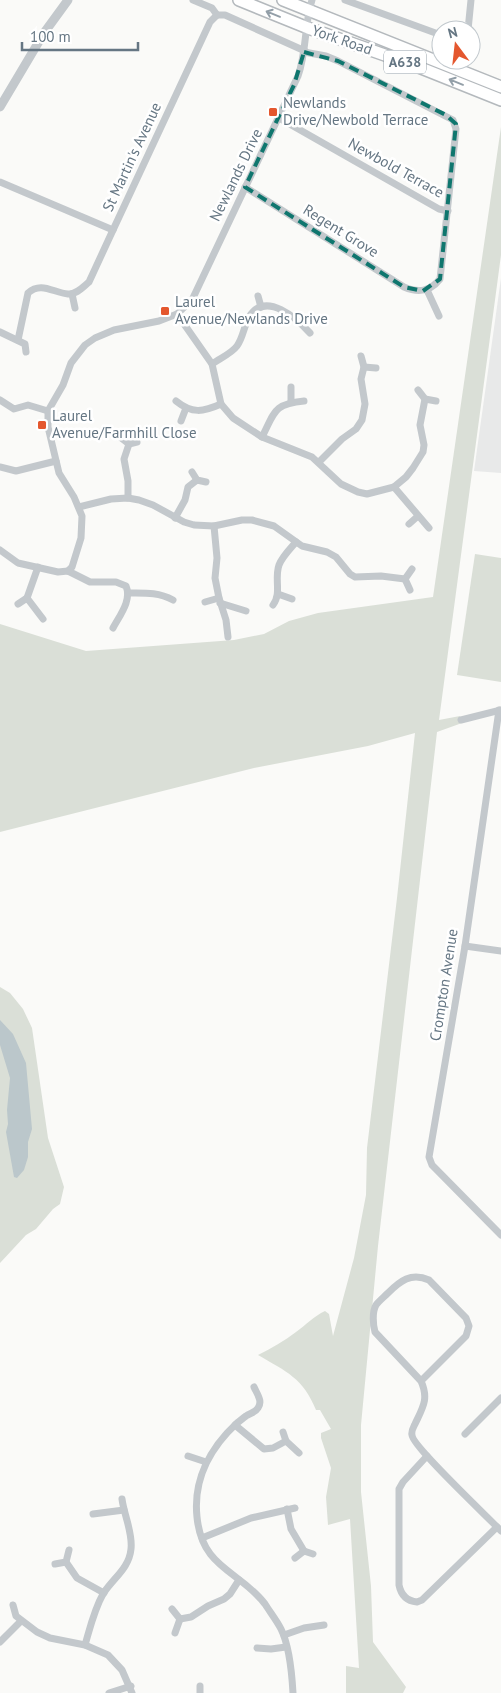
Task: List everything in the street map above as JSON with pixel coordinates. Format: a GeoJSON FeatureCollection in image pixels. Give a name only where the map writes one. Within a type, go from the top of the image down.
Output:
{"type":"FeatureCollection","features":[{"type":"Feature","properties":{"kind":"highway","name":"York Road"},"geometry":{"type":"LineString","coordinates":[[239,0],[308,28],[416,66],[501,100]]}},
{"type":"Feature","properties":{"kind":"highway","name":"York Road"},"geometry":{"type":"LineString","coordinates":[[283,0],[310,5],[501,87]]}},
{"type":"Feature","properties":{"kind":"street"},"geometry":{"type":"LineString","coordinates":[[0,107],[44,33],[68,0]]}},
{"type":"Feature","properties":{"kind":"street"},"geometry":{"type":"LineString","coordinates":[[193,0],[212,8],[217,15],[225,15],[305,51],[338,61],[454,120],[456,129],[440,279],[436,284],[425,290],[440,316]]}},
{"type":"Feature","properties":{"kind":"street"},"geometry":{"type":"LineString","coordinates":[[345,0],[359,3],[431,31]]}},
{"type":"Feature","properties":{"kind":"street"},"geometry":{"type":"LineString","coordinates":[[469,20],[471,0]]}},
{"type":"Feature","properties":{"kind":"street","name":"Newlands Drive"},"geometry":{"type":"LineString","coordinates":[[177,314],[192,300],[299,73],[305,51],[310,5]]}},
{"type":"Feature","properties":{"kind":"street","name":"St Martin's Avenue"},"geometry":{"type":"LineString","coordinates":[[0,182],[113,230],[210,22],[217,15]]}},
{"type":"Feature","properties":{"kind":"street","name":"Newbold Terrace"},"geometry":{"type":"LineString","coordinates":[[279,118],[439,209],[448,212]]}},
{"type":"Feature","properties":{"kind":"street","name":"Regent Grove"},"geometry":{"type":"LineString","coordinates":[[245,187],[404,287],[417,292],[425,290]]}},
{"type":"Feature","properties":{"kind":"street"},"geometry":{"type":"LineString","coordinates":[[18,340],[27,297],[32,290],[43,288],[72,294],[83,288],[89,282],[113,230]]}},
{"type":"Feature","properties":{"kind":"street"},"geometry":{"type":"LineString","coordinates":[[72,294],[75,308]]}},
{"type":"Feature","properties":{"kind":"street"},"geometry":{"type":"LineString","coordinates":[[258,296],[261,307]]}},
{"type":"Feature","properties":{"kind":"street"},"geometry":{"type":"LineString","coordinates":[[212,364],[235,348],[248,319],[261,307],[267,306],[282,310],[298,321],[310,333]]}},
{"type":"Feature","properties":{"kind":"street"},"geometry":{"type":"LineString","coordinates":[[68,571],[72,566],[81,538],[82,516],[60,473],[48,427],[48,411],[63,385],[72,363],[85,345],[95,338],[114,330],[148,324],[177,314],[212,364],[221,404],[236,422],[262,437],[304,453],[319,462],[341,484],[367,494],[394,487],[406,477],[423,452],[424,446],[420,425],[425,399]]}},
{"type":"Feature","properties":{"kind":"street"},"geometry":{"type":"LineString","coordinates":[[0,332],[25,344],[26,352]]}},
{"type":"Feature","properties":{"kind":"street"},"geometry":{"type":"LineString","coordinates":[[319,462],[335,445],[360,424],[365,404],[361,384],[364,367],[361,356]]}},
{"type":"Feature","properties":{"kind":"street"},"geometry":{"type":"LineString","coordinates":[[364,367],[376,368]]}},
{"type":"Feature","properties":{"kind":"street"},"geometry":{"type":"LineString","coordinates":[[291,387],[292,402]]}},
{"type":"Feature","properties":{"kind":"street"},"geometry":{"type":"LineString","coordinates":[[418,390],[425,399],[436,401]]}},
{"type":"Feature","properties":{"kind":"street"},"geometry":{"type":"LineString","coordinates":[[176,400],[186,408],[194,410],[206,409],[221,404]]}},
{"type":"Feature","properties":{"kind":"street"},"geometry":{"type":"LineString","coordinates":[[262,437],[277,408],[283,404],[304,400]]}},
{"type":"Feature","properties":{"kind":"street"},"geometry":{"type":"LineString","coordinates":[[0,410],[2,402],[14,409],[28,405],[48,411]]}},
{"type":"Feature","properties":{"kind":"street"},"geometry":{"type":"LineString","coordinates":[[181,421],[186,408]]}},
{"type":"Feature","properties":{"kind":"street"},"geometry":{"type":"LineString","coordinates":[[120,437],[129,444]]}},
{"type":"Feature","properties":{"kind":"street"},"geometry":{"type":"LineString","coordinates":[[129,444],[137,442]]}},
{"type":"Feature","properties":{"kind":"street"},"geometry":{"type":"LineString","coordinates":[[128,498],[128,482],[124,460],[129,444]]}},
{"type":"Feature","properties":{"kind":"street"},"geometry":{"type":"LineString","coordinates":[[0,467],[16,471],[56,460]]}},
{"type":"Feature","properties":{"kind":"street"},"geometry":{"type":"LineString","coordinates":[[192,472],[197,480],[206,482]]}},
{"type":"Feature","properties":{"kind":"street"},"geometry":{"type":"LineString","coordinates":[[175,518],[185,500],[188,487],[197,480]]}},
{"type":"Feature","properties":{"kind":"street"},"geometry":{"type":"LineString","coordinates":[[394,487],[429,528]]}},
{"type":"Feature","properties":{"kind":"street"},"geometry":{"type":"LineString","coordinates":[[79,507],[111,499],[128,498],[153,504],[175,518],[194,525],[214,526],[242,520],[252,520],[274,526],[302,546],[328,552],[336,557],[350,574],[355,577],[381,576],[405,579]]}},
{"type":"Feature","properties":{"kind":"street"},"geometry":{"type":"LineString","coordinates":[[409,524],[418,516]]}},
{"type":"Feature","properties":{"kind":"street"},"geometry":{"type":"LineString","coordinates":[[214,526],[218,558],[214,578],[219,601],[226,620],[228,637]]}},
{"type":"Feature","properties":{"kind":"street"},"geometry":{"type":"LineString","coordinates":[[273,605],[278,594],[278,567],[281,560],[296,542]]}},
{"type":"Feature","properties":{"kind":"street"},"geometry":{"type":"LineString","coordinates":[[0,550],[18,563],[58,572],[68,571],[90,582],[121,583],[126,586],[128,593],[125,606],[114,628]]}},
{"type":"Feature","properties":{"kind":"street"},"geometry":{"type":"LineString","coordinates":[[18,604],[28,598],[38,567]]}},
{"type":"Feature","properties":{"kind":"street"},"geometry":{"type":"LineString","coordinates":[[405,579],[412,569]]}},
{"type":"Feature","properties":{"kind":"street"},"geometry":{"type":"LineString","coordinates":[[405,579],[410,590]]}},
{"type":"Feature","properties":{"kind":"street"},"geometry":{"type":"LineString","coordinates":[[128,593],[163,594],[173,600]]}},
{"type":"Feature","properties":{"kind":"street"},"geometry":{"type":"LineString","coordinates":[[278,594],[292,599]]}},
{"type":"Feature","properties":{"kind":"street"},"geometry":{"type":"LineString","coordinates":[[28,598],[43,619]]}},
{"type":"Feature","properties":{"kind":"street"},"geometry":{"type":"LineString","coordinates":[[204,602],[219,601],[246,611]]}},
{"type":"Feature","properties":{"kind":"street"},"geometry":{"type":"LineString","coordinates":[[461,720],[500,710]]}},
{"type":"Feature","properties":{"kind":"street","name":"Crompton Avenue"},"geometry":{"type":"LineString","coordinates":[[500,710],[465,946],[429,1157],[432,1165],[501,1235]]}},
{"type":"Feature","properties":{"kind":"street"},"geometry":{"type":"LineString","coordinates":[[465,946],[501,951]]}},
{"type":"Feature","properties":{"kind":"street"},"geometry":{"type":"LineString","coordinates":[[421,1381],[466,1336],[469,1326],[466,1318],[429,1280],[413,1276],[400,1280],[376,1305],[373,1326],[375,1332],[384,1344],[421,1381],[426,1398],[412,1439],[499,1529],[422,1600],[417,1602],[406,1598],[400,1591],[399,1585],[400,1490],[403,1482],[427,1456]]}},
{"type":"Feature","properties":{"kind":"street"},"geometry":{"type":"LineString","coordinates":[[254,1387],[260,1398],[260,1406],[255,1412],[245,1416],[235,1426],[216,1446],[206,1462],[197,1494],[197,1521],[202,1538],[213,1559],[264,1603],[281,1628],[284,1635],[293,1693]]}},
{"type":"Feature","properties":{"kind":"street"},"geometry":{"type":"LineString","coordinates":[[465,1434],[501,1398]]}},
{"type":"Feature","properties":{"kind":"street"},"geometry":{"type":"LineString","coordinates":[[235,1426],[264,1448],[273,1448],[286,1441]]}},
{"type":"Feature","properties":{"kind":"street"},"geometry":{"type":"LineString","coordinates":[[282,1432],[286,1441],[299,1453]]}},
{"type":"Feature","properties":{"kind":"street"},"geometry":{"type":"LineString","coordinates":[[188,1456],[206,1462]]}},
{"type":"Feature","properties":{"kind":"street"},"geometry":{"type":"LineString","coordinates":[[85,1645],[95,1613],[104,1593],[124,1568],[130,1555],[131,1540],[122,1499]]}},
{"type":"Feature","properties":{"kind":"street"},"geometry":{"type":"LineString","coordinates":[[202,1538],[251,1518],[295,1508]]}},
{"type":"Feature","properties":{"kind":"street"},"geometry":{"type":"LineString","coordinates":[[287,1509],[291,1529],[304,1551],[313,1554]]}},
{"type":"Feature","properties":{"kind":"street"},"geometry":{"type":"LineString","coordinates":[[93,1514],[124,1510]]}},
{"type":"Feature","properties":{"kind":"street"},"geometry":{"type":"LineString","coordinates":[[66,1562],[69,1550]]}},
{"type":"Feature","properties":{"kind":"street"},"geometry":{"type":"LineString","coordinates":[[295,1558],[304,1551]]}},
{"type":"Feature","properties":{"kind":"street"},"geometry":{"type":"LineString","coordinates":[[66,1562],[78,1578],[104,1593]]}},
{"type":"Feature","properties":{"kind":"street"},"geometry":{"type":"LineString","coordinates":[[55,1564],[66,1562]]}},
{"type":"Feature","properties":{"kind":"street"},"geometry":{"type":"LineString","coordinates":[[180,1619],[190,1617],[224,1599],[230,1594],[239,1580]]}},
{"type":"Feature","properties":{"kind":"street"},"geometry":{"type":"LineString","coordinates":[[13,1605],[16,1616],[37,1632],[50,1638],[85,1645],[108,1655],[122,1670],[131,1689],[109,1693]]}},
{"type":"Feature","properties":{"kind":"street"},"geometry":{"type":"LineString","coordinates":[[172,1609],[180,1619]]}},
{"type":"Feature","properties":{"kind":"street"},"geometry":{"type":"LineString","coordinates":[[175,1633],[180,1619]]}},
{"type":"Feature","properties":{"kind":"street"},"geometry":{"type":"LineString","coordinates":[[0,1642],[21,1621]]}},
{"type":"Feature","properties":{"kind":"street"},"geometry":{"type":"LineString","coordinates":[[284,1635],[304,1628],[324,1625]]}},
{"type":"Feature","properties":{"kind":"street"},"geometry":{"type":"LineString","coordinates":[[257,1648],[286,1647]]}},
{"type":"Feature","properties":{"kind":"highlighted area"},"geometry":{"type":"Polygon","coordinates":[[[304,52],[338,61],[446,115],[456,124],[440,279],[423,291],[404,287],[245,187],[294,85],[304,52]]]}},
{"type":"Feature","properties":{"kind":"shaded area"},"geometry":{"type":"Polygon","coordinates":[[[501,127],[501,255],[439,720],[460,716],[462,723],[437,732],[378,1246],[361,1425],[361,1492],[371,1586],[373,1642],[406,1687],[403,1693],[346,1693],[346,1666],[359,1668],[350,1519],[328,1525],[326,1497],[331,1468],[321,1433],[331,1429],[320,1410],[316,1410],[306,1390],[300,1383],[286,1371],[258,1355],[287,1338],[325,1311],[329,1314],[333,1336],[354,1258],[366,1195],[367,1148],[415,733],[368,746],[254,768],[0,832],[0,624],[86,651],[234,640],[264,634],[289,621],[318,613],[433,597],[501,127]]]}},
{"type":"Feature","properties":{"kind":"shaded area"},"geometry":{"type":"Polygon","coordinates":[[[501,278],[501,473],[474,471],[501,278]]]}},
{"type":"Feature","properties":{"kind":"shaded area"},"geometry":{"type":"Polygon","coordinates":[[[475,554],[501,558],[501,682],[457,675],[475,554]]]}},
{"type":"Feature","properties":{"kind":"shaded area"},"geometry":{"type":"Polygon","coordinates":[[[0,987],[10,993],[23,1009],[32,1028],[48,1138],[64,1187],[60,1204],[53,1209],[36,1229],[26,1235],[0,1263],[0,987]]]}},
{"type":"Feature","properties":{"kind":"shaded area"},"geometry":{"type":"Polygon","coordinates":[[[0,1020],[13,1034],[26,1063],[32,1129],[28,1142],[28,1157],[24,1170],[17,1178],[14,1177],[6,1132],[10,1078],[0,1045],[0,1020]]]}},
{"type":"Feature","properties":{"kind":"place","name":"Newlands Drive/Newbold Terrace"},"geometry":{"type":"Point","coordinates":[273,112]}},
{"type":"Feature","properties":{"kind":"place","name":"Laurel Avenue/Newlands Drive"},"geometry":{"type":"Point","coordinates":[165,311]}},
{"type":"Feature","properties":{"kind":"place","name":"Laurel Avenue/Farmhill Close"},"geometry":{"type":"Point","coordinates":[42,425]}}]}
